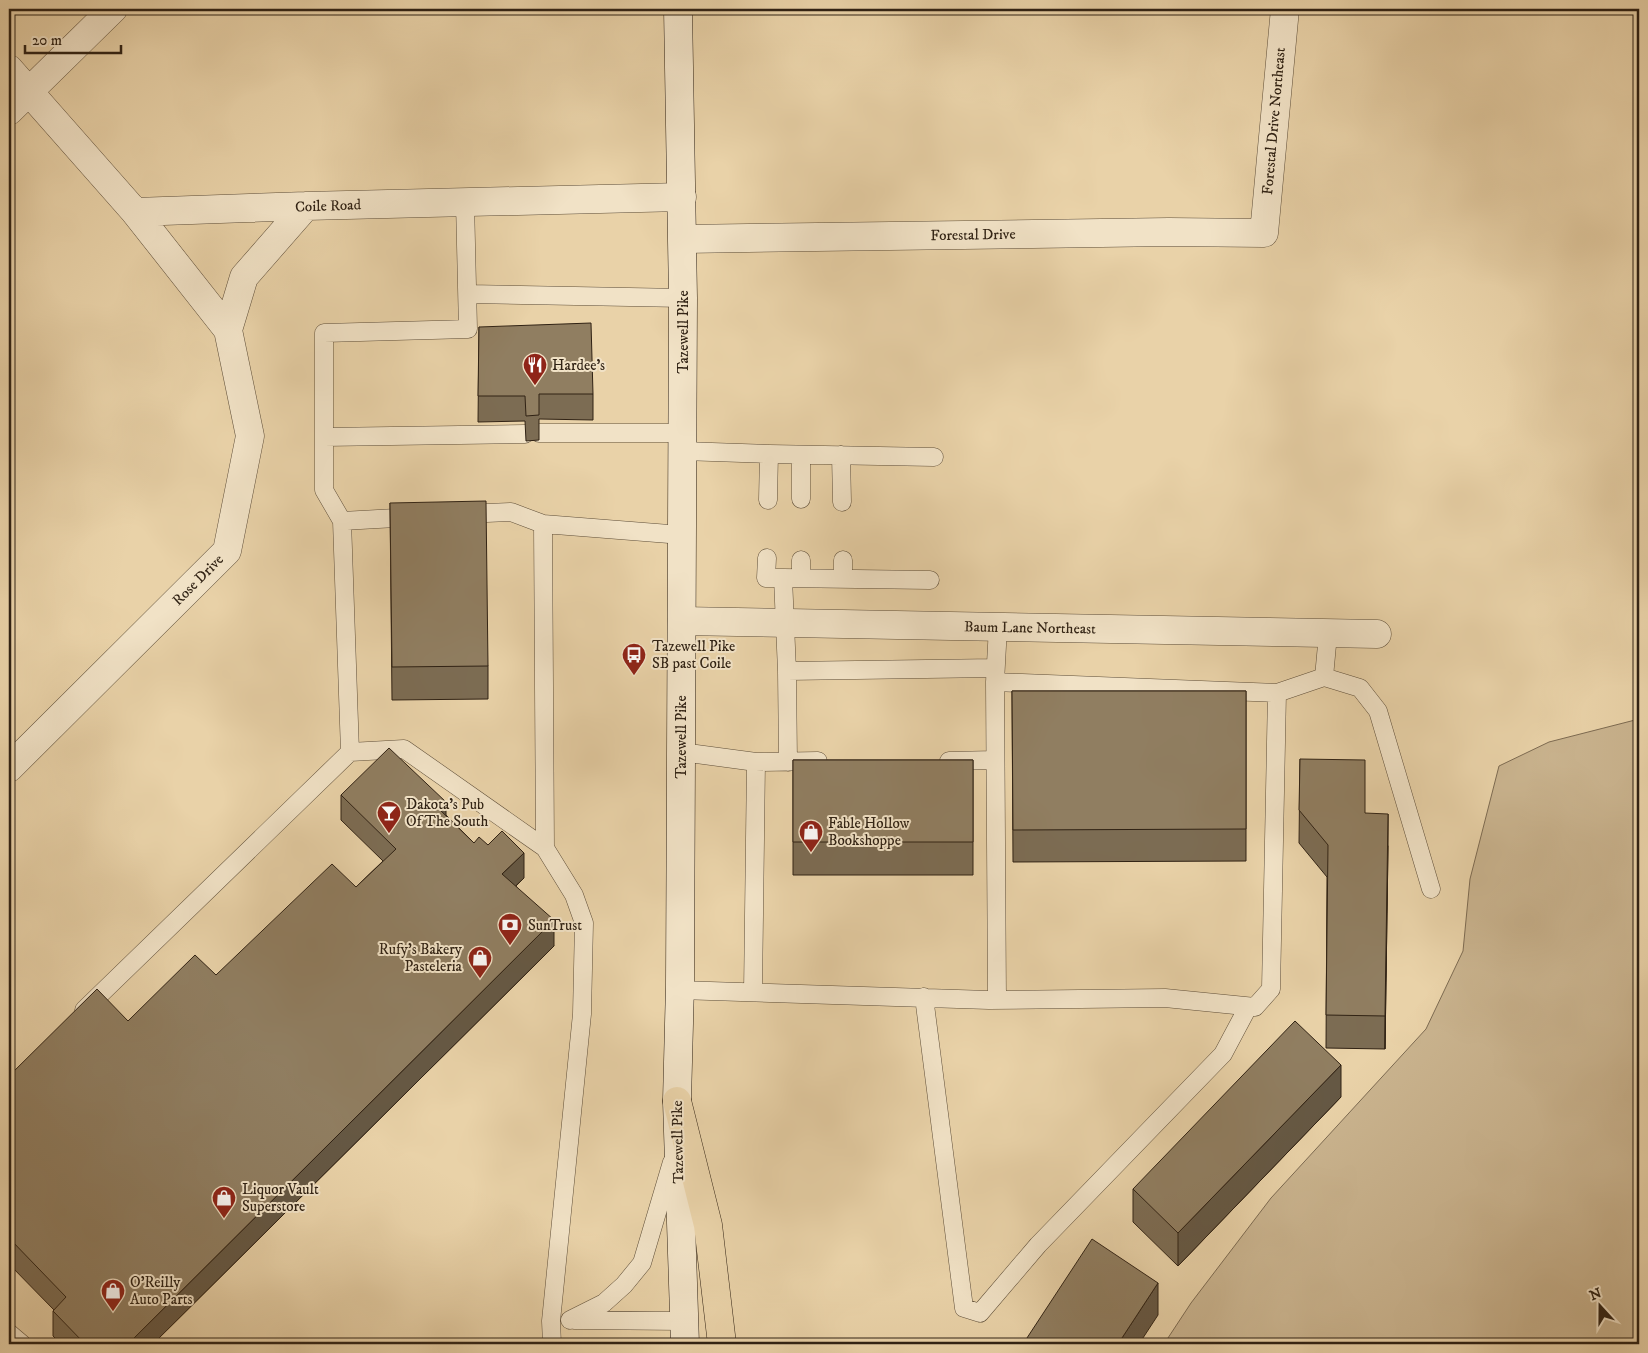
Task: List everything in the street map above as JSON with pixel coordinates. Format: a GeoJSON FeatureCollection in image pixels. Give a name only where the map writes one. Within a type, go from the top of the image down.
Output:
{"type":"FeatureCollection","features":[{"type":"Feature","properties":{"kind":"main road"},"geometry":{"type":"LineString","coordinates":[[677,1101],[708,1225],[722,1344]]}},
{"type":"Feature","properties":{"kind":"street"},"geometry":{"type":"LineString","coordinates":[[9,111],[112,9]]}},
{"type":"Feature","properties":{"kind":"street","name":"Tazewell Pike"},"geometry":{"type":"LineString","coordinates":[[678,9],[683,298],[680,990],[677,1101],[684,1333]]}},
{"type":"Feature","properties":{"kind":"street","name":"Forestal Drive Northeast"},"geometry":{"type":"LineString","coordinates":[[1264,233],[1285,9]]}},
{"type":"Feature","properties":{"kind":"street"},"geometry":{"type":"LineString","coordinates":[[9,69],[135,212]]}},
{"type":"Feature","properties":{"kind":"street","name":"Coile Road"},"geometry":{"type":"LineString","coordinates":[[135,212],[682,197]]}},
{"type":"Feature","properties":{"kind":"street","name":"Rose Drive"},"geometry":{"type":"LineString","coordinates":[[228,330],[244,278],[306,206]]}},
{"type":"Feature","properties":{"kind":"street","name":"Rose Drive"},"geometry":{"type":"LineString","coordinates":[[9,768],[227,551],[250,436],[228,330],[135,212]]}},
{"type":"Feature","properties":{"kind":"street","name":"Forestal Drive"},"geometry":{"type":"LineString","coordinates":[[683,239],[1170,232],[1264,233]]}},
{"type":"Feature","properties":{"kind":"street","name":"Baum Lane Northeast"},"geometry":{"type":"LineString","coordinates":[[682,621],[1377,634]]}},
{"type":"Feature","properties":{"kind":"lane"},"geometry":{"type":"LineString","coordinates":[[350,752],[342,521],[324,490],[324,333],[468,329],[465,202]]}},
{"type":"Feature","properties":{"kind":"lane"},"geometry":{"type":"LineString","coordinates":[[468,294],[683,298]]}},
{"type":"Feature","properties":{"kind":"lane"},"geometry":{"type":"LineString","coordinates":[[324,437],[532,433],[682,442],[769,454],[934,456]]}},
{"type":"Feature","properties":{"kind":"lane"},"geometry":{"type":"LineString","coordinates":[[768,500],[769,454]]}},
{"type":"Feature","properties":{"kind":"lane"},"geometry":{"type":"LineString","coordinates":[[801,455],[801,499]]}},
{"type":"Feature","properties":{"kind":"lane"},"geometry":{"type":"LineString","coordinates":[[841,455],[842,502]]}},
{"type":"Feature","properties":{"kind":"lane"},"geometry":{"type":"LineString","coordinates":[[451,515],[511,512],[543,524],[682,536]]}},
{"type":"Feature","properties":{"kind":"lane"},"geometry":{"type":"LineString","coordinates":[[342,521],[431,516]]}},
{"type":"Feature","properties":{"kind":"lane"},"geometry":{"type":"LineString","coordinates":[[543,524],[545,848]]}},
{"type":"Feature","properties":{"kind":"lane"},"geometry":{"type":"LineString","coordinates":[[766,558],[766,578],[930,580]]}},
{"type":"Feature","properties":{"kind":"lane"},"geometry":{"type":"LineString","coordinates":[[801,560],[802,578]]}},
{"type":"Feature","properties":{"kind":"lane"},"geometry":{"type":"LineString","coordinates":[[843,560],[843,579]]}},
{"type":"Feature","properties":{"kind":"lane"},"geometry":{"type":"LineString","coordinates":[[784,578],[788,762]]}},
{"type":"Feature","properties":{"kind":"lane"},"geometry":{"type":"LineString","coordinates":[[997,1000],[995,675],[998,628]]}},
{"type":"Feature","properties":{"kind":"lane"},"geometry":{"type":"LineString","coordinates":[[1324,677],[1328,634]]}},
{"type":"Feature","properties":{"kind":"lane"},"geometry":{"type":"LineString","coordinates":[[787,671],[995,675],[1277,693],[1324,677],[1360,688],[1378,711],[1431,889]]}},
{"type":"Feature","properties":{"kind":"lane"},"geometry":{"type":"LineString","coordinates":[[680,990],[997,1000],[1165,998],[1255,1007],[1271,989],[1277,693]]}},
{"type":"Feature","properties":{"kind":"lane"},"geometry":{"type":"LineString","coordinates":[[71,1023],[350,752],[404,749],[545,848],[574,895],[584,924],[582,1014],[551,1321],[552,1344]]}},
{"type":"Feature","properties":{"kind":"lane"},"geometry":{"type":"LineString","coordinates":[[681,752],[756,762],[837,761]]}},
{"type":"Feature","properties":{"kind":"lane"},"geometry":{"type":"LineString","coordinates":[[936,761],[995,760]]}},
{"type":"Feature","properties":{"kind":"lane"},"geometry":{"type":"LineString","coordinates":[[753,992],[756,762]]}},
{"type":"Feature","properties":{"kind":"lane"},"geometry":{"type":"LineString","coordinates":[[924,997],[964,1308],[980,1313],[1038,1245],[1223,1054],[1248,1007]]}},
{"type":"Feature","properties":{"kind":"lane"},"geometry":{"type":"LineString","coordinates":[[570,1320],[604,1303],[624,1285],[642,1263],[678,1142]]}},
{"type":"Feature","properties":{"kind":"lane"},"geometry":{"type":"LineString","coordinates":[[551,1321],[570,1320],[684,1333]]}},
{"type":"Feature","properties":{"kind":"lane"},"geometry":{"type":"LineString","coordinates":[[9,1332],[22,1344]]}},
{"type":"Feature","properties":{"kind":"shaded area"},"geometry":{"type":"Polygon","coordinates":[[[1639,719],[1639,1344],[1164,1344],[1191,1303],[1271,1198],[1426,1029],[1463,951],[1470,879],[1499,766],[1549,742],[1639,719]]]}},
{"type":"Feature","properties":{"kind":"building","name":"Hardee's"},"geometry":{"type":"Polygon","coordinates":[[[591,323],[593,394],[539,394],[539,415],[526,416],[525,396],[478,396],[479,327],[591,323]]]}},
{"type":"Feature","properties":{"kind":"building"},"geometry":{"type":"Polygon","coordinates":[[[486,501],[488,666],[392,667],[390,503],[486,501]]]}},
{"type":"Feature","properties":{"kind":"building"},"geometry":{"type":"Polygon","coordinates":[[[1012,691],[1246,691],[1246,829],[1013,830],[1012,691]]]}},
{"type":"Feature","properties":{"kind":"building"},"geometry":{"type":"Polygon","coordinates":[[[389,748],[446,802],[438,808],[474,843],[479,837],[488,845],[502,831],[524,853],[502,874],[554,920],[128,1344],[85,1344],[53,1311],[66,1297],[9,1238],[9,1076],[97,989],[128,1021],[195,955],[216,975],[332,864],[356,887],[396,849],[341,795],[389,748]]]}},
{"type":"Feature","properties":{"kind":"building"},"geometry":{"type":"Polygon","coordinates":[[[1300,759],[1365,760],[1365,813],[1388,814],[1385,1016],[1326,1015],[1328,845],[1299,810],[1300,759]]]}},
{"type":"Feature","properties":{"kind":"building"},"geometry":{"type":"Polygon","coordinates":[[[793,760],[973,760],[973,842],[793,842],[793,760]]]}},
{"type":"Feature","properties":{"kind":"building"},"geometry":{"type":"Polygon","coordinates":[[[1295,1021],[1341,1065],[1178,1233],[1133,1189],[1295,1021]]]}},
{"type":"Feature","properties":{"kind":"building"},"geometry":{"type":"Polygon","coordinates":[[[1092,1239],[1158,1283],[1118,1344],[1023,1344],[1092,1239]]]}},
{"type":"Feature","properties":{"kind":"place","name":"Hardee's"},"geometry":{"type":"Point","coordinates":[535,386]}},
{"type":"Feature","properties":{"kind":"place","name":"Tazewell Pike SB past Coile"},"geometry":{"type":"Point","coordinates":[634,676]}},
{"type":"Feature","properties":{"kind":"place","name":"Dakota's Pub Of The South"},"geometry":{"type":"Point","coordinates":[389,834]}},
{"type":"Feature","properties":{"kind":"place","name":"Fable Hollow Bookshoppe"},"geometry":{"type":"Point","coordinates":[811,853]}},
{"type":"Feature","properties":{"kind":"place","name":"SunTrust"},"geometry":{"type":"Point","coordinates":[510,946]}},
{"type":"Feature","properties":{"kind":"place","name":"Rufy’s Bakery Pasteleria"},"geometry":{"type":"Point","coordinates":[480,979]}},
{"type":"Feature","properties":{"kind":"place","name":"Liquor Vault Superstore"},"geometry":{"type":"Point","coordinates":[224,1219]}},
{"type":"Feature","properties":{"kind":"place","name":"O'Reilly Auto Parts"},"geometry":{"type":"Point","coordinates":[113,1312]}}]}
